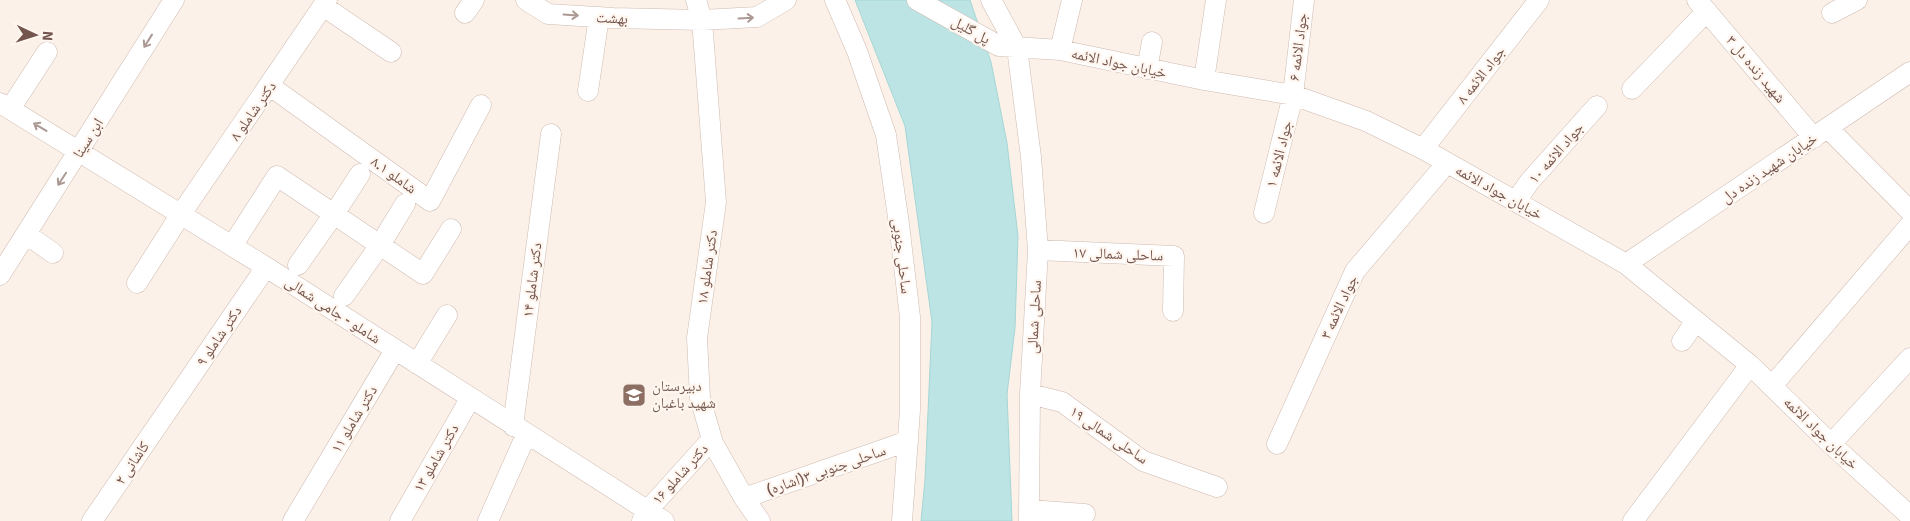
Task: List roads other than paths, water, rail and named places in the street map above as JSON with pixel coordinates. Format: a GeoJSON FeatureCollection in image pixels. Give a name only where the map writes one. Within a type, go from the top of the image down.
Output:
{"type":"FeatureCollection","features":[{"type":"Feature","properties":{"kind":"street","name":"ابن سینا"},"geometry":{"type":"LineString","coordinates":[[0,275],[174,0]]}},
{"type":"Feature","properties":{"kind":"street","name":"بهشت"},"geometry":{"type":"LineString","coordinates":[[526,0],[548,14],[702,20],[757,17],[786,0]]}},
{"type":"Feature","properties":{"kind":"street","name":"دکتر شاملو ۱۸"},"geometry":{"type":"LineString","coordinates":[[696,0],[702,20],[716,202],[697,338],[700,398],[712,438],[744,498],[760,521]]}},
{"type":"Feature","properties":{"kind":"street","name":"ساحلی جنوبی"},"geometry":{"type":"LineString","coordinates":[[835,0],[857,51],[886,135],[910,316],[910,410],[902,521]]}},
{"type":"Feature","properties":{"kind":"street","name":"پل گلیل"},"geometry":{"type":"LineString","coordinates":[[917,0],[1008,47]]}},
{"type":"Feature","properties":{"kind":"street","name":"ساحلی شمالی"},"geometry":{"type":"LineString","coordinates":[[991,0],[1008,47],[1031,157],[1038,250],[1030,394],[1029,516]]}},
{"type":"Feature","properties":{"kind":"street"},"geometry":{"type":"LineString","coordinates":[[1060,50],[1072,0]]}},
{"type":"Feature","properties":{"kind":"street"},"geometry":{"type":"LineString","coordinates":[[1204,80],[1216,0]]}},
{"type":"Feature","properties":{"kind":"street","name":"جواد الائمه ۶"},"geometry":{"type":"LineString","coordinates":[[1293,94],[1304,0]]}},
{"type":"Feature","properties":{"kind":"street","name":"جواد الائمه ۸"},"geometry":{"type":"LineString","coordinates":[[1423,150],[1539,0]]}},
{"type":"Feature","properties":{"kind":"street"},"geometry":{"type":"LineString","coordinates":[[1832,12],[1857,0]]}},
{"type":"Feature","properties":{"kind":"street"},"geometry":{"type":"LineString","coordinates":[[325,3],[391,52]]}},
{"type":"Feature","properties":{"kind":"street","name":"دکتر شاملو ۸"},"geometry":{"type":"LineString","coordinates":[[137,283],[181,214],[325,3]]}},
{"type":"Feature","properties":{"kind":"street"},"geometry":{"type":"LineString","coordinates":[[1632,89],[1702,6]]}},
{"type":"Feature","properties":{"kind":"street","name":"شهید زنده دل ۳"},"geometry":{"type":"LineString","coordinates":[[1702,6],[1821,133],[1910,211]]}},
{"type":"Feature","properties":{"kind":"street"},"geometry":{"type":"LineString","coordinates":[[588,91],[599,17]]}},
{"type":"Feature","properties":{"kind":"street"},"geometry":{"type":"LineString","coordinates":[[1147,69],[1152,42]]}},
{"type":"Feature","properties":{"kind":"street","name":"خیابان جواد الائمه"},"geometry":{"type":"LineString","coordinates":[[1008,47],[1060,50],[1204,80],[1293,94],[1366,121],[1423,150],[1626,264],[1750,365],[1831,444],[1910,516]]}},
{"type":"Feature","properties":{"kind":"street"},"geometry":{"type":"LineString","coordinates":[[5,106],[47,52]]}},
{"type":"Feature","properties":{"kind":"street","name":"خیابان شهید زنده دل"},"geometry":{"type":"LineString","coordinates":[[1626,264],[1909,73]]}},
{"type":"Feature","properties":{"kind":"street","name":"شاملو ۸.۱"},"geometry":{"type":"LineString","coordinates":[[270,86],[430,201],[481,105]]}},
{"type":"Feature","properties":{"kind":"street","name":"جواد الائمه ۱"},"geometry":{"type":"LineString","coordinates":[[1264,213],[1293,94]]}},
{"type":"Feature","properties":{"kind":"street","name":"شاملو - جامی شمالی"},"geometry":{"type":"LineString","coordinates":[[5,106],[266,267],[520,430],[651,517]]}},
{"type":"Feature","properties":{"kind":"street","name":"جواد الائمه ۱۰"},"geometry":{"type":"LineString","coordinates":[[1516,201],[1530,182],[1597,106]]}},
{"type":"Feature","properties":{"kind":"street","name":"دکتر شاملو ۱۴"},"geometry":{"type":"LineString","coordinates":[[488,521],[520,430],[551,134]]}},
{"type":"Feature","properties":{"kind":"street","name":"جواد الائمه ۳"},"geometry":{"type":"LineString","coordinates":[[1277,444],[1356,271],[1446,164]]}},
{"type":"Feature","properties":{"kind":"street"},"geometry":{"type":"LineString","coordinates":[[298,265],[360,174]]}},
{"type":"Feature","properties":{"kind":"street"},"geometry":{"type":"LineString","coordinates":[[232,246],[277,176],[423,274],[451,229]]}},
{"type":"Feature","properties":{"kind":"street"},"geometry":{"type":"LineString","coordinates":[[344,296],[380,245],[405,204]]}},
{"type":"Feature","properties":{"kind":"street"},"geometry":{"type":"LineString","coordinates":[[1772,386],[1910,226]]}},
{"type":"Feature","properties":{"kind":"street"},"geometry":{"type":"LineString","coordinates":[[26,234],[53,253]]}},
{"type":"Feature","properties":{"kind":"street","name":"ساحلی شمالی ۱۷"},"geometry":{"type":"LineString","coordinates":[[1038,250],[1174,256],[1173,311]]}},
{"type":"Feature","properties":{"kind":"street","name":"دکتر شاملو ۹"},"geometry":{"type":"LineString","coordinates":[[172,405],[266,267]]}},
{"type":"Feature","properties":{"kind":"street"},"geometry":{"type":"LineString","coordinates":[[417,364],[447,316]]}},
{"type":"Feature","properties":{"kind":"street"},"geometry":{"type":"LineString","coordinates":[[1682,341],[1696,321]]}},
{"type":"Feature","properties":{"kind":"street","name":"دکتر شاملو ۱۱"},"geometry":{"type":"LineString","coordinates":[[293,521],[395,350]]}},
{"type":"Feature","properties":{"kind":"street"},"geometry":{"type":"LineString","coordinates":[[1831,444],[1910,358]]}},
{"type":"Feature","properties":{"kind":"street"},"geometry":{"type":"LineString","coordinates":[[1633,521],[1750,365]]}},
{"type":"Feature","properties":{"kind":"street","name":"ساحلی شمالی ۱۹"},"geometry":{"type":"LineString","coordinates":[[1030,394],[1062,402],[1143,461],[1217,487]]}},
{"type":"Feature","properties":{"kind":"street","name":"دکتر شاملو ۱۳"},"geometry":{"type":"LineString","coordinates":[[401,519],[470,399]]}},
{"type":"Feature","properties":{"kind":"street","name":"کاشانی ۲"},"geometry":{"type":"LineString","coordinates":[[92,521],[172,405]]}},
{"type":"Feature","properties":{"kind":"street","name":"دکتر شاملو ۱۶"},"geometry":{"type":"LineString","coordinates":[[651,517],[712,438]]}},
{"type":"Feature","properties":{"kind":"street","name":"ساحلی جنوبی ۳(اشاره)"},"geometry":{"type":"LineString","coordinates":[[744,498],[908,442]]}},
{"type":"Feature","properties":{"kind":"street"},"geometry":{"type":"LineString","coordinates":[[1028,486],[1057,516]]}},
{"type":"Feature","properties":{"kind":"street"},"geometry":{"type":"LineString","coordinates":[[1029,516],[1085,514]]}},
{"type":"Feature","properties":{"kind":"water"},"geometry":{"type":"Polygon","coordinates":[[[855,0],[970,0],[991,62],[1007,143],[1018,236],[1015,328],[1007,394],[1012,521],[921,521],[925,480],[932,322],[905,126],[855,0]]]}},
{"type":"Feature","properties":{"kind":"place","name":"دبیرستان شهید باغبان"},"geometry":{"type":"Point","coordinates":[634,395]}}]}
